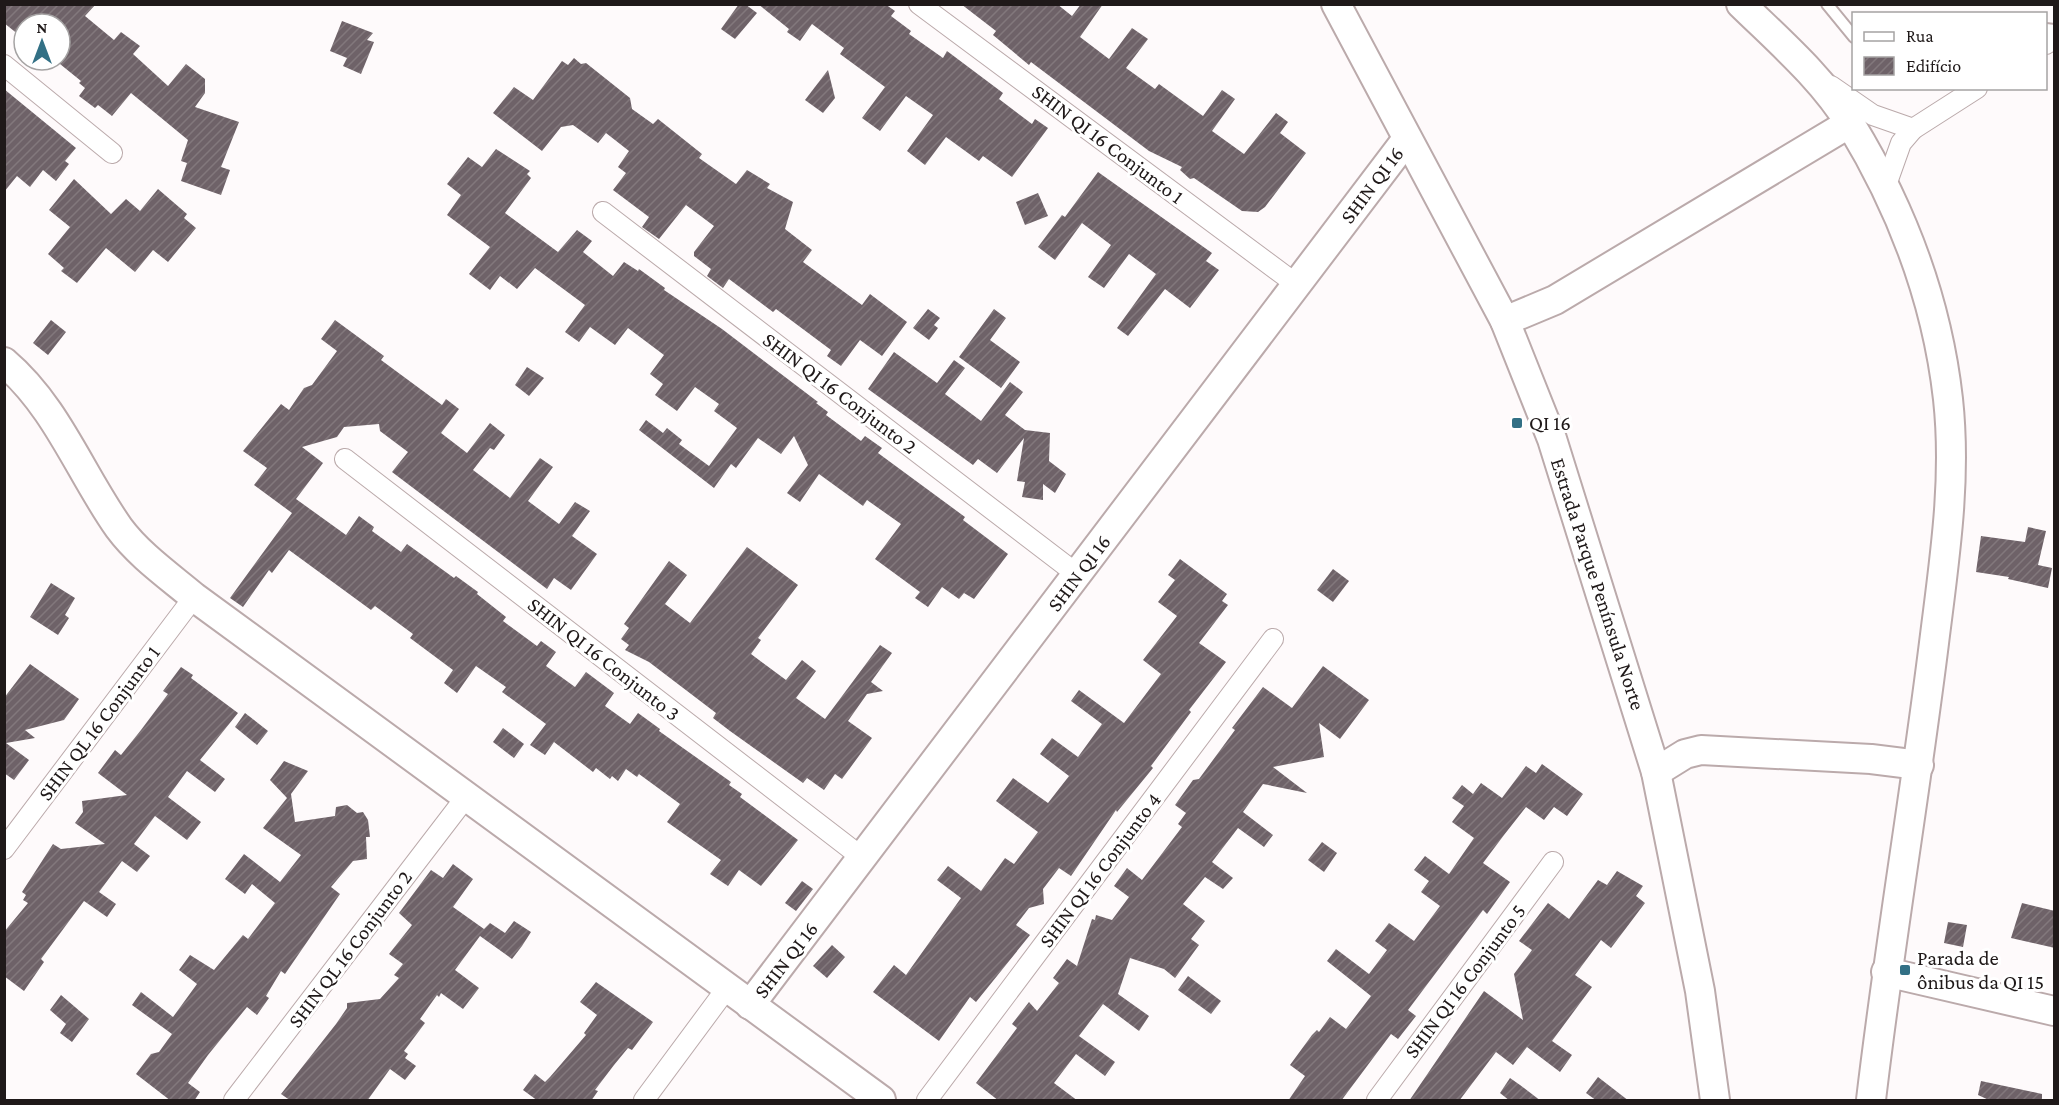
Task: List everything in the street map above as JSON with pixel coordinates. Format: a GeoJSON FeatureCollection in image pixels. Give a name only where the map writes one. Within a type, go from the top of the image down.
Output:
{"type":"FeatureCollection","features":[{"type":"Feature","properties":{"kind":"main road","name":"Estrada Parque Península Norte"},"geometry":{"type":"LineString","coordinates":[[1336,4],[1505,321],[1552,439],[1656,772],[1700,991],[1715,1101]]}},
{"type":"Feature","properties":{"kind":"main road"},"geometry":{"type":"LineString","coordinates":[[1741,4],[1808,70],[1850,123],[1885,188],[1910,242],[1929,299],[1942,355],[1949,409],[1952,458],[1949,520],[1919,765],[1886,972],[1871,1101]]}},
{"type":"Feature","properties":{"kind":"main road"},"geometry":{"type":"LineString","coordinates":[[1505,321],[1555,300],[1850,123]]}},
{"type":"Feature","properties":{"kind":"main road","name":"SHIN QI 16"},"geometry":{"type":"LineString","coordinates":[[750,1005],[864,859],[1407,139]]}},
{"type":"Feature","properties":{"kind":"main road"},"geometry":{"type":"LineString","coordinates":[[4,362],[19,374],[56,422],[121,530],[194,597],[880,1101]]}},
{"type":"Feature","properties":{"kind":"main road"},"geometry":{"type":"LineString","coordinates":[[1656,772],[1684,754],[1701,750],[1871,759],[1919,765]]}},
{"type":"Feature","properties":{"kind":"main road"},"geometry":{"type":"LineString","coordinates":[[1886,972],[2055,1011]]}},
{"type":"Feature","properties":{"kind":"street","name":"SHIN QI 16 Conjunto 1"},"geometry":{"type":"LineString","coordinates":[[920,4],[1296,284]]}},
{"type":"Feature","properties":{"kind":"street"},"geometry":{"type":"LineString","coordinates":[[4,65],[112,153]]}},
{"type":"Feature","properties":{"kind":"street"},"geometry":{"type":"LineString","coordinates":[[1808,70],[1873,115],[1913,129]]}},
{"type":"Feature","properties":{"kind":"street"},"geometry":{"type":"LineString","coordinates":[[1885,188],[1901,143],[1913,129],[1974,90]]}},
{"type":"Feature","properties":{"kind":"street","name":"SHIN QI 16 Conjunto 2"},"geometry":{"type":"LineString","coordinates":[[603,212],[1078,575]]}},
{"type":"Feature","properties":{"kind":"street","name":"SHIN QI 16 Conjunto 3"},"geometry":{"type":"LineString","coordinates":[[345,459],[864,859]]}},
{"type":"Feature","properties":{"kind":"street","name":"SHIN QL 16 Conjunto 1"},"geometry":{"type":"LineString","coordinates":[[4,849],[194,597]]}},
{"type":"Feature","properties":{"kind":"street","name":"SHIN QI 16 Conjunto 4"},"geometry":{"type":"LineString","coordinates":[[927,1101],[1273,639]]}},
{"type":"Feature","properties":{"kind":"street","name":"SHIN QL 16 Conjunto 2"},"geometry":{"type":"LineString","coordinates":[[234,1101],[466,797]]}},
{"type":"Feature","properties":{"kind":"street","name":"SHIN QI 16 Conjunto 5"},"geometry":{"type":"LineString","coordinates":[[1377,1101],[1553,862]]}},
{"type":"Feature","properties":{"kind":"street"},"geometry":{"type":"LineString","coordinates":[[644,1101],[727,988]]}},
{"type":"Feature","properties":{"kind":"lane"},"geometry":{"type":"LineString","coordinates":[[1827,4],[1852,35]]}},
{"type":"Feature","properties":{"kind":"building"},"geometry":{"type":"Polygon","coordinates":[[[4,4],[96,4],[85,16],[114,40],[121,32],[140,46],[133,54],[168,86],[186,64],[205,79],[205,93],[195,107],[239,122],[221,167],[230,170],[221,195],[181,181],[187,163],[181,161],[188,140],[131,93],[112,116],[98,105],[95,108],[79,96],[85,88],[79,83],[81,81],[70,72],[72,72],[72,12],[12,12],[12,29],[4,23],[4,4]]]}},
{"type":"Feature","properties":{"kind":"building"},"geometry":{"type":"Polygon","coordinates":[[[739,4],[745,4],[757,13],[735,39],[721,29],[739,4]]]}},
{"type":"Feature","properties":{"kind":"building"},"geometry":{"type":"Polygon","coordinates":[[[758,4],[885,4],[895,11],[891,16],[911,31],[909,34],[943,58],[947,51],[1003,93],[999,99],[1032,124],[1035,119],[1048,128],[1012,177],[983,156],[979,161],[946,137],[925,165],[907,151],[933,115],[906,96],[880,131],[862,118],[885,87],[840,54],[844,48],[812,24],[800,41],[787,32],[789,29],[758,4]]]}},
{"type":"Feature","properties":{"kind":"building"},"geometry":{"type":"Polygon","coordinates":[[[961,4],[1057,4],[1072,16],[1081,4],[1103,4],[1080,37],[1109,59],[1132,28],[1148,39],[1126,68],[1155,89],[1159,84],[1203,116],[1222,90],[1235,99],[1212,131],[1244,154],[1276,113],[1288,122],[1280,133],[1306,153],[1265,207],[1258,212],[1242,211],[1194,178],[1190,179],[1180,170],[1182,167],[1149,151],[1031,62],[1029,65],[993,35],[996,31],[961,4]]]}},
{"type":"Feature","properties":{"kind":"building"},"geometry":{"type":"Polygon","coordinates":[[[342,21],[373,33],[367,40],[374,42],[361,74],[343,66],[347,58],[330,51],[342,21]]]}},
{"type":"Feature","properties":{"kind":"building"},"geometry":{"type":"Polygon","coordinates":[[[574,58],[581,64],[586,63],[630,98],[632,109],[653,124],[658,119],[702,154],[699,158],[736,184],[747,170],[770,184],[767,188],[793,202],[785,229],[812,250],[803,262],[862,305],[870,294],[907,322],[882,356],[860,340],[841,366],[827,356],[831,350],[776,309],[773,312],[729,279],[723,288],[707,276],[711,269],[694,256],[694,252],[714,226],[686,205],[659,239],[642,227],[649,217],[613,190],[626,173],[618,167],[629,151],[606,133],[598,143],[573,125],[561,127],[542,151],[493,113],[514,87],[533,100],[562,61],[568,65],[574,58]]]}},
{"type":"Feature","properties":{"kind":"building"},"geometry":{"type":"Polygon","coordinates":[[[828,70],[835,98],[823,113],[805,100],[828,70]]]}},
{"type":"Feature","properties":{"kind":"building"},"geometry":{"type":"Polygon","coordinates":[[[4,89],[76,148],[65,161],[69,164],[56,181],[43,170],[30,187],[17,176],[4,192],[4,89]]]}},
{"type":"Feature","properties":{"kind":"building"},"geometry":{"type":"Polygon","coordinates":[[[496,149],[530,171],[527,174],[531,178],[505,213],[558,252],[577,230],[592,241],[583,252],[613,276],[624,262],[638,271],[639,269],[665,288],[664,290],[722,329],[818,402],[816,403],[828,412],[826,415],[861,441],[865,436],[882,448],[878,453],[965,517],[963,520],[1008,554],[974,599],[964,593],[959,599],[942,587],[928,607],[915,598],[920,592],[875,559],[901,524],[867,500],[863,506],[819,474],[800,502],[787,493],[808,465],[794,436],[781,454],[758,438],[736,468],[731,464],[714,488],[639,430],[646,420],[663,433],[667,428],[682,440],[679,444],[709,466],[737,428],[714,411],[719,404],[695,387],[677,411],[655,395],[663,384],[650,374],[664,355],[628,328],[615,345],[590,327],[579,342],[565,332],[585,305],[535,268],[517,289],[500,276],[490,290],[469,274],[490,247],[447,215],[461,195],[447,184],[468,157],[482,167],[496,149]]]}},
{"type":"Feature","properties":{"kind":"building"},"geometry":{"type":"Polygon","coordinates":[[[1098,172],[1212,253],[1206,261],[1219,270],[1190,308],[1165,289],[1128,336],[1117,328],[1156,274],[1129,254],[1104,288],[1088,277],[1111,245],[1082,223],[1055,260],[1038,247],[1062,215],[1065,217],[1098,172]]]}},
{"type":"Feature","properties":{"kind":"building"},"geometry":{"type":"Polygon","coordinates":[[[74,179],[111,214],[126,199],[140,211],[158,189],[187,214],[184,218],[196,228],[168,262],[153,250],[135,272],[106,248],[77,283],[61,271],[64,268],[48,254],[70,227],[49,210],[74,179]]]}},
{"type":"Feature","properties":{"kind":"building"},"geometry":{"type":"Polygon","coordinates":[[[1038,193],[1048,216],[1025,225],[1016,202],[1038,193]]]}},
{"type":"Feature","properties":{"kind":"building"},"geometry":{"type":"Polygon","coordinates":[[[928,309],[940,318],[934,325],[938,328],[929,340],[913,328],[928,309]]]}},
{"type":"Feature","properties":{"kind":"building"},"geometry":{"type":"Polygon","coordinates":[[[994,309],[1006,318],[990,340],[1020,362],[1001,388],[959,357],[994,309]]]}},
{"type":"Feature","properties":{"kind":"building"},"geometry":{"type":"Polygon","coordinates":[[[51,320],[66,332],[48,355],[33,343],[51,320]]]}},
{"type":"Feature","properties":{"kind":"building"},"geometry":{"type":"Polygon","coordinates":[[[335,320],[384,356],[381,360],[442,405],[446,399],[459,409],[441,433],[467,453],[490,423],[505,435],[494,450],[490,448],[473,470],[510,498],[540,458],[553,467],[528,501],[559,524],[575,502],[590,511],[572,536],[597,554],[571,590],[554,578],[547,589],[392,472],[408,452],[380,431],[379,424],[344,427],[337,437],[302,447],[323,463],[296,499],[346,535],[359,516],[374,527],[372,531],[401,552],[407,544],[454,578],[456,576],[478,592],[477,594],[506,617],[503,621],[537,646],[541,641],[556,652],[546,666],[575,687],[586,672],[614,693],[605,706],[630,724],[638,713],[660,729],[659,731],[731,782],[729,785],[742,794],[740,797],[798,840],[761,886],[739,870],[728,886],[710,874],[721,860],[667,822],[680,804],[639,774],[637,777],[626,769],[618,781],[612,776],[610,779],[596,768],[593,772],[554,742],[545,755],[530,745],[546,724],[502,692],[506,687],[476,666],[457,693],[444,683],[453,670],[410,638],[413,634],[375,606],[371,610],[289,550],[272,573],[269,570],[243,607],[230,598],[292,513],[254,485],[267,468],[243,451],[281,404],[289,410],[304,388],[312,385],[337,351],[321,339],[335,320]]]}},
{"type":"Feature","properties":{"kind":"building"},"geometry":{"type":"Polygon","coordinates":[[[894,352],[937,383],[954,360],[965,368],[945,394],[981,421],[1010,382],[1023,392],[1005,415],[1025,430],[1050,433],[1049,461],[1066,474],[1055,493],[1043,484],[1043,500],[1022,497],[1025,482],[1017,481],[1024,438],[997,473],[978,459],[973,465],[868,389],[894,352]]]}},
{"type":"Feature","properties":{"kind":"building"},"geometry":{"type":"Polygon","coordinates":[[[527,367],[544,378],[529,396],[515,385],[527,367]]]}},
{"type":"Feature","properties":{"kind":"building"},"geometry":{"type":"Polygon","coordinates":[[[2028,527],[2046,531],[2038,565],[2052,568],[2048,588],[2008,579],[2009,577],[1976,572],[1981,536],[2025,542],[2028,527]]]}},
{"type":"Feature","properties":{"kind":"building"},"geometry":{"type":"Polygon","coordinates":[[[747,547],[798,585],[758,638],[761,640],[751,654],[786,680],[802,660],[816,671],[796,698],[825,719],[880,645],[892,653],[871,682],[883,691],[867,694],[848,721],[872,738],[842,779],[835,774],[824,790],[807,778],[803,783],[730,731],[713,718],[716,713],[649,662],[625,650],[629,645],[621,639],[629,628],[624,624],[669,561],[687,575],[665,604],[690,623],[747,547]]]}},
{"type":"Feature","properties":{"kind":"building"},"geometry":{"type":"Polygon","coordinates":[[[1180,559],[1227,594],[1222,601],[1228,605],[1199,643],[1226,662],[1189,710],[1191,712],[1151,766],[1153,768],[1117,812],[1116,810],[1071,876],[1059,868],[1043,889],[1044,904],[1029,908],[1016,925],[1030,935],[976,1002],[970,997],[939,1041],[873,992],[894,965],[906,975],[961,898],[937,880],[948,866],[981,891],[1005,858],[1014,864],[1038,832],[996,801],[1013,778],[1048,803],[1069,776],[1040,754],[1052,738],[1078,757],[1102,724],[1071,701],[1079,690],[1124,723],[1161,674],[1143,660],[1177,616],[1158,602],[1175,580],[1168,575],[1180,559]]]}},
{"type":"Feature","properties":{"kind":"building"},"geometry":{"type":"Polygon","coordinates":[[[1333,569],[1349,581],[1333,602],[1317,590],[1333,569]]]}},
{"type":"Feature","properties":{"kind":"building"},"geometry":{"type":"Polygon","coordinates":[[[51,583],[75,598],[65,615],[69,618],[58,635],[30,617],[51,583]]]}},
{"type":"Feature","properties":{"kind":"building"},"geometry":{"type":"Polygon","coordinates":[[[30,664],[79,699],[64,720],[25,730],[35,738],[6,743],[29,760],[14,780],[4,773],[4,698],[30,664]]]}},
{"type":"Feature","properties":{"kind":"building"},"geometry":{"type":"Polygon","coordinates":[[[1323,666],[1369,700],[1340,739],[1319,723],[1324,757],[1273,767],[1307,793],[1263,784],[1243,812],[1273,835],[1264,847],[1238,828],[1212,862],[1233,878],[1223,889],[1205,877],[1183,904],[1205,921],[1191,939],[1199,945],[1175,978],[1164,969],[1130,958],[1118,994],[1149,1016],[1139,1031],[1103,1004],[1079,1036],[1115,1062],[1105,1076],[1076,1054],[1054,1083],[1078,1101],[999,1101],[976,1083],[1017,1028],[1012,1024],[1029,1002],[1037,1011],[1059,983],[1053,978],[1067,959],[1077,966],[1092,919],[1095,920],[1096,915],[1112,920],[1129,897],[1114,886],[1127,868],[1142,880],[1182,827],[1178,824],[1186,813],[1175,805],[1193,780],[1199,779],[1235,730],[1232,728],[1263,687],[1292,708],[1323,666]]]}},
{"type":"Feature","properties":{"kind":"building"},"geometry":{"type":"Polygon","coordinates":[[[181,667],[193,675],[191,678],[238,713],[200,760],[225,779],[215,792],[187,771],[168,797],[201,822],[187,840],[155,816],[134,844],[150,856],[137,872],[122,861],[99,892],[116,904],[107,917],[84,901],[41,959],[44,962],[24,991],[4,976],[4,932],[28,903],[23,900],[26,895],[22,892],[53,844],[61,849],[105,844],[75,823],[83,812],[82,801],[127,795],[98,773],[115,750],[121,755],[141,730],[168,694],[163,691],[181,667]]]}},
{"type":"Feature","properties":{"kind":"building"},"geometry":{"type":"Polygon","coordinates":[[[245,713],[268,731],[257,745],[235,727],[245,713]]]}},
{"type":"Feature","properties":{"kind":"building"},"geometry":{"type":"Polygon","coordinates":[[[503,728],[524,744],[514,758],[493,742],[503,728]]]}},
{"type":"Feature","properties":{"kind":"building"},"geometry":{"type":"Polygon","coordinates":[[[284,761],[308,771],[291,794],[295,822],[335,816],[336,807],[347,805],[357,813],[363,812],[368,820],[370,837],[366,837],[367,859],[353,861],[331,887],[340,894],[285,974],[281,971],[266,996],[269,998],[257,1015],[247,1007],[208,1055],[188,1083],[200,1092],[194,1101],[171,1101],[136,1074],[151,1054],[159,1052],[172,1034],[132,1005],[141,992],[173,1017],[197,984],[179,970],[190,955],[214,970],[243,935],[248,939],[275,903],[252,884],[245,894],[225,879],[244,854],[280,882],[301,855],[263,828],[287,798],[270,780],[284,761]]]}},
{"type":"Feature","properties":{"kind":"building"},"geometry":{"type":"Polygon","coordinates":[[[1542,764],[1583,794],[1567,816],[1554,807],[1544,820],[1526,807],[1483,863],[1510,882],[1487,914],[1483,910],[1408,1010],[1416,1016],[1398,1039],[1391,1034],[1341,1101],[1288,1101],[1305,1076],[1290,1065],[1312,1035],[1317,1030],[1319,1032],[1330,1017],[1346,1029],[1371,996],[1327,961],[1336,949],[1369,974],[1387,950],[1375,941],[1389,923],[1414,941],[1440,906],[1421,892],[1429,881],[1414,870],[1425,856],[1449,874],[1474,838],[1452,822],[1464,806],[1452,798],[1462,785],[1473,794],[1481,783],[1502,798],[1526,766],[1536,773],[1542,764]]]}},
{"type":"Feature","properties":{"kind":"building"},"geometry":{"type":"Polygon","coordinates":[[[1322,842],[1337,853],[1324,872],[1308,860],[1322,842]]]}},
{"type":"Feature","properties":{"kind":"building"},"geometry":{"type":"Polygon","coordinates":[[[453,864],[473,879],[453,907],[484,929],[490,923],[505,933],[514,921],[531,932],[522,946],[512,959],[480,936],[455,970],[479,988],[463,1009],[441,993],[439,997],[437,995],[420,1019],[425,1023],[404,1051],[408,1054],[405,1058],[416,1066],[405,1080],[390,1069],[367,1101],[291,1101],[281,1094],[336,1024],[347,1008],[347,1003],[380,999],[399,978],[394,975],[403,964],[389,954],[412,925],[399,913],[431,870],[443,878],[453,864]]]}},
{"type":"Feature","properties":{"kind":"building"},"geometry":{"type":"Polygon","coordinates":[[[1617,871],[1643,886],[1636,896],[1645,903],[1611,948],[1601,940],[1575,975],[1592,987],[1552,1041],[1572,1055],[1560,1072],[1527,1047],[1513,1065],[1496,1052],[1459,1101],[1409,1101],[1484,991],[1523,1020],[1514,974],[1532,950],[1519,941],[1548,903],[1569,919],[1598,880],[1607,885],[1617,871]]]}},
{"type":"Feature","properties":{"kind":"building"},"geometry":{"type":"Polygon","coordinates":[[[802,881],[813,889],[796,911],[785,903],[802,881]]]}},
{"type":"Feature","properties":{"kind":"building"},"geometry":{"type":"Polygon","coordinates":[[[2022,903],[2055,911],[2055,948],[2011,938],[2022,903]]]}},
{"type":"Feature","properties":{"kind":"building"},"geometry":{"type":"Polygon","coordinates":[[[1948,922],[1967,925],[1963,947],[1944,943],[1948,922]]]}},
{"type":"Feature","properties":{"kind":"building"},"geometry":{"type":"Polygon","coordinates":[[[832,945],[845,957],[827,978],[813,966],[832,945]]]}},
{"type":"Feature","properties":{"kind":"building"},"geometry":{"type":"Polygon","coordinates":[[[1188,976],[1221,1001],[1211,1014],[1178,990],[1188,976]]]}},
{"type":"Feature","properties":{"kind":"building"},"geometry":{"type":"Polygon","coordinates":[[[596,982],[653,1022],[632,1050],[628,1048],[614,1065],[595,1090],[598,1091],[591,1101],[538,1101],[523,1090],[535,1074],[545,1082],[586,1035],[584,1033],[597,1015],[580,1002],[596,982]]]}},
{"type":"Feature","properties":{"kind":"building"},"geometry":{"type":"Polygon","coordinates":[[[61,995],[89,1019],[72,1042],[60,1033],[66,1024],[50,1010],[61,995]]]}},
{"type":"Feature","properties":{"kind":"building"},"geometry":{"type":"Polygon","coordinates":[[[1598,1077],[1629,1101],[1597,1101],[1586,1093],[1598,1077]]]}},
{"type":"Feature","properties":{"kind":"building"},"geometry":{"type":"Polygon","coordinates":[[[1510,1078],[1541,1101],[1510,1101],[1500,1093],[1510,1078]]]}},
{"type":"Feature","properties":{"kind":"building"},"geometry":{"type":"Polygon","coordinates":[[[1981,1081],[2042,1094],[2042,1101],[1991,1101],[1978,1095],[1981,1081]]]}},
{"type":"Feature","properties":{"kind":"place","name":"QI 16"},"geometry":{"type":"Point","coordinates":[1517,423]}},
{"type":"Feature","properties":{"kind":"place","name":"Parada de ônibus da QI 15"},"geometry":{"type":"Point","coordinates":[1905,970]}}]}
